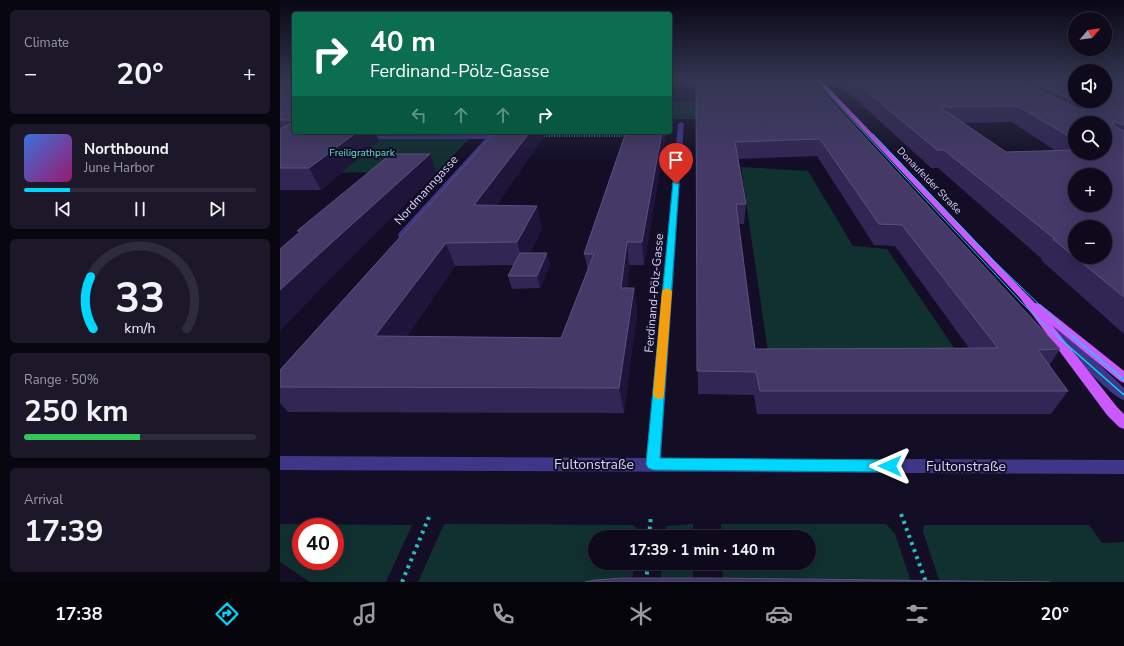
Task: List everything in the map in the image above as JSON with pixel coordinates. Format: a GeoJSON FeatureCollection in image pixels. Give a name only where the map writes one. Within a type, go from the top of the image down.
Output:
{"type":"FeatureCollection","features":[{"type":"Feature","properties":{"kind":"main road","name":"Donaufelder Straße"},"geometry":{"type":"LineString","coordinates":[[844,107],[1024,296],[1112,411],[1124,423]]}},
{"type":"Feature","properties":{"kind":"main road","name":"Donaufelder Straße"},"geometry":{"type":"LineString","coordinates":[[1024,296],[1124,378]]}},
{"type":"Feature","properties":{"kind":"street","name":"Ferdinand-Pölz-Gasse"},"geometry":{"type":"LineString","coordinates":[[653,464],[681,124]]}},
{"type":"Feature","properties":{"kind":"street"},"geometry":{"type":"LineString","coordinates":[[362,137],[374,138],[492,134]]}},
{"type":"Feature","properties":{"kind":"street","name":"Nordmanngasse"},"geometry":{"type":"LineString","coordinates":[[396,242],[492,134]]}},
{"type":"Feature","properties":{"kind":"street","name":"Donaufelder Straße"},"geometry":{"type":"LineString","coordinates":[[1024,296],[1060,335],[1112,386],[1124,395]]}},
{"type":"Feature","properties":{"kind":"street","name":"Fultonstraße"},"geometry":{"type":"LineString","coordinates":[[280,463],[1124,467]]}},
{"type":"Feature","properties":{"kind":"path"},"geometry":{"type":"LineString","coordinates":[[544,136],[631,136]]}},
{"type":"Feature","properties":{"kind":"path"},"geometry":{"type":"LineString","coordinates":[[901,514],[926,582]]}},
{"type":"Feature","properties":{"kind":"path"},"geometry":{"type":"LineString","coordinates":[[650,530],[651,515]]}},
{"type":"Feature","properties":{"kind":"path"},"geometry":{"type":"LineString","coordinates":[[402,582],[430,516]]}},
{"type":"Feature","properties":{"kind":"path"},"geometry":{"type":"LineString","coordinates":[[646,582],[647,570]]}},
{"type":"Feature","properties":{"kind":"green space"},"geometry":{"type":"Polygon","coordinates":[[[672,107],[706,107],[707,119],[672,119],[672,107]]]}},
{"type":"Feature","properties":{"kind":"green space","name":"Freiligrathpark"},"geometry":{"type":"Polygon","coordinates":[[[280,133],[474,134],[437,172],[280,173],[280,133]]]}},
{"type":"Feature","properties":{"kind":"green space"},"geometry":{"type":"Polygon","coordinates":[[[741,167],[808,171],[853,246],[887,249],[959,355],[769,359],[741,167]]]}},
{"type":"Feature","properties":{"kind":"green space"},"geometry":{"type":"Polygon","coordinates":[[[280,524],[292,524],[292,570],[280,562],[280,524]]]}},
{"type":"Feature","properties":{"kind":"green space"},"geometry":{"type":"Polygon","coordinates":[[[344,524],[412,525],[386,582],[310,582],[292,570],[344,570],[344,524]]]}},
{"type":"Feature","properties":{"kind":"green space"},"geometry":{"type":"Polygon","coordinates":[[[444,524],[633,525],[637,528],[637,530],[588,530],[588,570],[633,570],[632,582],[418,582],[444,524]]]}},
{"type":"Feature","properties":{"kind":"green space"},"geometry":{"type":"Polygon","coordinates":[[[693,524],[693,530],[666,530],[666,526],[693,524]]]}},
{"type":"Feature","properties":{"kind":"green space"},"geometry":{"type":"Polygon","coordinates":[[[721,524],[886,524],[895,534],[911,582],[723,582],[722,570],[816,570],[816,530],[721,530],[721,524]]]}},
{"type":"Feature","properties":{"kind":"green space"},"geometry":{"type":"Polygon","coordinates":[[[924,525],[1089,525],[1102,543],[1124,542],[1124,582],[941,582],[923,532],[924,525]]]}},
{"type":"Feature","properties":{"kind":"green space"},"geometry":{"type":"Polygon","coordinates":[[[661,570],[693,570],[693,582],[664,582],[661,576],[661,570]]]}},
{"type":"Feature","properties":{"kind":"building"},"geometry":{"type":"Polygon","coordinates":[[[280,107],[292,107],[292,120],[280,120],[280,107]]]}},
{"type":"Feature","properties":{"kind":"building"},"geometry":{"type":"Polygon","coordinates":[[[696,107],[837,107],[1060,349],[1038,350],[1068,391],[760,391],[756,372],[697,371],[696,107]],[[820,139],[735,142],[746,204],[736,204],[755,349],[998,348],[902,225],[879,224],[820,139]]]}},
{"type":"Feature","properties":{"kind":"building"},"geometry":{"type":"Polygon","coordinates":[[[886,107],[940,107],[1006,152],[1068,150],[1068,160],[1112,160],[1112,116],[1068,116],[1068,136],[1020,107],[1068,107],[1077,108],[1083,111],[1085,108],[1124,107],[1124,125],[1113,121],[1114,126],[1124,131],[1124,297],[1084,264],[1112,264],[1112,220],[1068,220],[1068,251],[1053,239],[1055,239],[944,150],[937,150],[886,107]]]}},
{"type":"Feature","properties":{"kind":"building"},"geometry":{"type":"Polygon","coordinates":[[[292,123],[292,134],[354,134],[309,168],[280,168],[280,129],[292,123]]]}},
{"type":"Feature","properties":{"kind":"building"},"geometry":{"type":"Polygon","coordinates":[[[493,134],[528,134],[474,205],[537,206],[517,242],[446,243],[375,336],[561,338],[594,254],[584,254],[625,134],[662,134],[642,242],[627,242],[621,288],[634,288],[619,388],[280,387],[280,370],[493,134]]]}},
{"type":"Feature","properties":{"kind":"building"},"geometry":{"type":"Polygon","coordinates":[[[391,154],[430,154],[280,290],[280,249],[301,231],[297,231],[391,154]]]}},
{"type":"Feature","properties":{"kind":"building"},"geometry":{"type":"Polygon","coordinates":[[[520,253],[547,253],[537,276],[508,276],[520,253]]]}},
{"type":"Feature","properties":{"kind":"building"},"geometry":{"type":"Polygon","coordinates":[[[623,578],[711,578],[1050,582],[585,582],[623,578]]]}},
{"type":"Feature","properties":{"kind":"tram line"},"geometry":{"type":"LineString","coordinates":[[840,107],[1021,302],[1058,337]]}},
{"type":"Feature","properties":{"kind":"tram line"},"geometry":{"type":"LineString","coordinates":[[873,134],[994,261],[1073,337]]}},
{"type":"Feature","properties":{"kind":"tram line"},"geometry":{"type":"LineString","coordinates":[[1057,336],[1124,395]]}},
{"type":"Feature","properties":{"kind":"tram line"},"geometry":{"type":"LineString","coordinates":[[1072,336],[1124,380]]}},
{"type":"Feature","properties":{"kind":"slow traffic"},"geometry":{"type":"LineString","coordinates":[[659,394],[667,291]]}},
{"type":"Feature","properties":{"kind":"route"},"geometry":{"type":"LineString","coordinates":[[676,184],[653,464],[890,466]]}}]}
